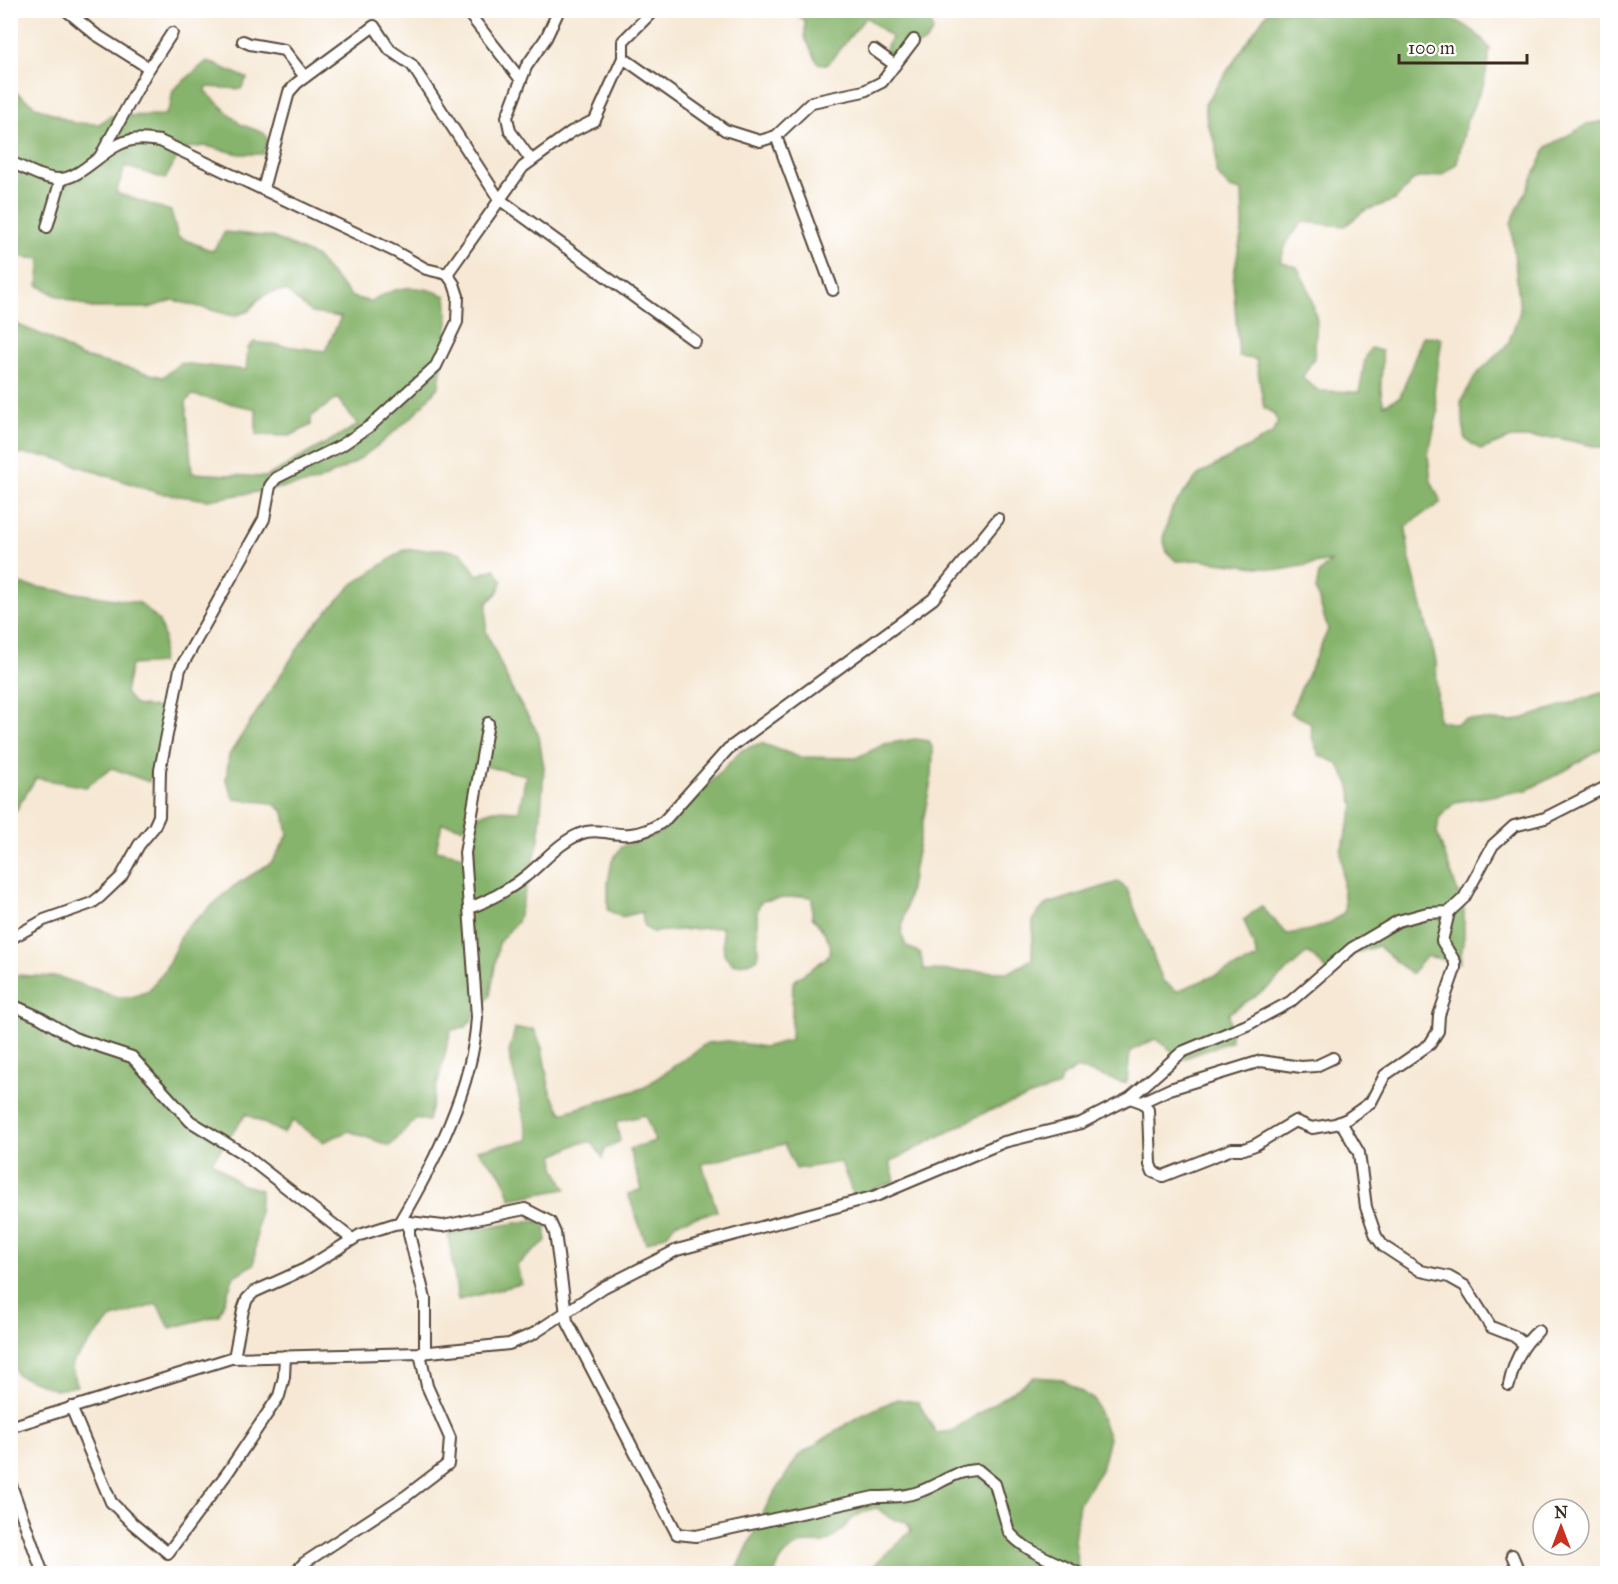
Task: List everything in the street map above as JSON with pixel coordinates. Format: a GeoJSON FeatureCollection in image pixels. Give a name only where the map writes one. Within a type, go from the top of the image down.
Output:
{"type":"FeatureCollection","features":[{"type":"Feature","properties":{"kind":"street"},"geometry":{"type":"LineString","coordinates":[[66,10],[95,34],[149,68]]}},
{"type":"Feature","properties":{"kind":"street"},"geometry":{"type":"LineString","coordinates":[[466,10],[521,80]]}},
{"type":"Feature","properties":{"kind":"street"},"geometry":{"type":"LineString","coordinates":[[531,160],[510,131],[507,122],[521,80],[552,28],[559,10]]}},
{"type":"Feature","properties":{"kind":"street"},"geometry":{"type":"LineString","coordinates":[[447,274],[523,167],[571,132],[595,120],[623,58],[623,41],[654,10]]}},
{"type":"Feature","properties":{"kind":"street"},"geometry":{"type":"LineString","coordinates":[[263,189],[289,92],[304,77],[374,26],[390,50],[412,65],[499,199],[695,341]]}},
{"type":"Feature","properties":{"kind":"street"},"geometry":{"type":"LineString","coordinates":[[101,155],[149,68],[172,33]]}},
{"type":"Feature","properties":{"kind":"street"},"geometry":{"type":"LineString","coordinates":[[623,58],[725,130],[760,141],[776,136],[812,102],[864,92],[882,82],[914,40]]}},
{"type":"Feature","properties":{"kind":"street"},"geometry":{"type":"LineString","coordinates":[[243,41],[284,50],[304,77]]}},
{"type":"Feature","properties":{"kind":"street"},"geometry":{"type":"LineString","coordinates":[[874,50],[895,65]]}},
{"type":"Feature","properties":{"kind":"street"},"geometry":{"type":"LineString","coordinates":[[776,136],[833,290]]}},
{"type":"Feature","properties":{"kind":"street"},"geometry":{"type":"LineString","coordinates":[[10,162],[50,178],[61,179],[72,176],[101,155],[131,140],[160,141],[396,252],[426,269],[447,274],[458,296],[457,322],[436,366],[370,426],[342,445],[276,478],[270,486],[264,519],[180,669],[160,770],[159,816],[121,877],[92,903],[44,920],[10,939]]}},
{"type":"Feature","properties":{"kind":"street"},"geometry":{"type":"LineString","coordinates":[[47,227],[61,179]]}},
{"type":"Feature","properties":{"kind":"street"},"geometry":{"type":"LineString","coordinates":[[470,909],[524,878],[561,845],[578,834],[588,831],[630,834],[652,829],[664,821],[728,749],[933,599],[998,519]]}},
{"type":"Feature","properties":{"kind":"street"},"geometry":{"type":"LineString","coordinates":[[404,1223],[436,1160],[473,1054],[477,1017],[465,853],[488,723]]}},
{"type":"Feature","properties":{"kind":"street"},"geometry":{"type":"LineString","coordinates":[[1130,1098],[1142,1102],[1148,1110],[1150,1164],[1153,1172],[1163,1176],[1232,1149],[1244,1149],[1295,1121],[1312,1128],[1341,1122],[1371,1102],[1385,1075],[1430,1044],[1435,1038],[1439,1015],[1455,969],[1455,962],[1442,940],[1449,912],[1464,898],[1492,845],[1514,826],[1545,818],[1608,786]]}},
{"type":"Feature","properties":{"kind":"street"},"geometry":{"type":"LineString","coordinates":[[10,1427],[234,1358],[422,1353],[509,1344],[533,1334],[604,1287],[676,1250],[876,1196],[1004,1142],[1081,1123],[1130,1098],[1182,1052],[1247,1025],[1290,1002],[1352,948],[1398,921],[1427,913],[1449,912]]}},
{"type":"Feature","properties":{"kind":"street"},"geometry":{"type":"LineString","coordinates":[[10,1004],[32,1013],[74,1038],[132,1057],[190,1121],[242,1153],[352,1239]]}},
{"type":"Feature","properties":{"kind":"street"},"geometry":{"type":"LineString","coordinates":[[1142,1102],[1170,1089],[1261,1060],[1301,1067],[1316,1066],[1333,1058]]}},
{"type":"Feature","properties":{"kind":"street"},"geometry":{"type":"LineString","coordinates":[[1341,1122],[1359,1153],[1366,1207],[1376,1236],[1383,1246],[1421,1271],[1449,1277],[1465,1287],[1491,1327],[1515,1336],[1524,1344]]}},
{"type":"Feature","properties":{"kind":"street"},"geometry":{"type":"LineString","coordinates":[[234,1358],[247,1299],[254,1292],[305,1269],[352,1239],[404,1223],[443,1226],[525,1209],[550,1222],[555,1233],[568,1312],[567,1321],[677,1534],[696,1536],[874,1497],[920,1492],[951,1476],[978,1470],[994,1484],[1012,1537],[1032,1550],[1080,1574]]}},
{"type":"Feature","properties":{"kind":"street"},"geometry":{"type":"LineString","coordinates":[[294,1574],[304,1563],[406,1496],[448,1464],[450,1438],[427,1386],[422,1353],[425,1299],[409,1234],[404,1223]]}},
{"type":"Feature","properties":{"kind":"street"},"geometry":{"type":"LineString","coordinates":[[1509,1385],[1513,1367],[1524,1344],[1538,1331]]}},
{"type":"Feature","properties":{"kind":"street"},"geometry":{"type":"LineString","coordinates":[[71,1407],[111,1502],[132,1524],[168,1553],[235,1463],[279,1396],[285,1356]]}},
{"type":"Feature","properties":{"kind":"street"},"geometry":{"type":"LineString","coordinates":[[10,1482],[42,1574]]}},
{"type":"Feature","properties":{"kind":"street"},"geometry":{"type":"LineString","coordinates":[[1512,1555],[1520,1574]]}},
{"type":"Feature","properties":{"kind":"green space"},"geometry":{"type":"Polygon","coordinates":[[[1405,10],[1453,19],[1482,39],[1490,49],[1484,83],[1467,120],[1457,163],[1442,175],[1414,179],[1395,200],[1364,211],[1345,226],[1302,222],[1287,242],[1280,262],[1297,267],[1309,290],[1317,321],[1314,358],[1302,378],[1319,391],[1359,392],[1368,352],[1371,348],[1382,351],[1381,392],[1384,405],[1400,397],[1423,336],[1442,338],[1434,392],[1438,412],[1428,455],[1431,481],[1441,502],[1406,528],[1409,556],[1436,661],[1438,720],[1456,724],[1466,719],[1512,722],[1607,691],[1607,745],[1527,790],[1455,802],[1439,818],[1437,833],[1464,910],[1464,936],[1460,963],[1427,956],[1411,974],[1378,946],[1355,953],[1332,975],[1308,952],[1268,988],[1229,1013],[1231,1041],[1183,1059],[1155,1039],[1130,1051],[1127,1082],[1123,1083],[1077,1068],[1061,1078],[1059,1086],[986,1112],[890,1162],[895,1181],[854,1197],[841,1162],[796,1169],[784,1144],[702,1164],[717,1211],[675,1223],[668,1234],[646,1243],[628,1194],[642,1189],[629,1149],[655,1141],[645,1115],[616,1122],[620,1141],[605,1149],[603,1158],[592,1142],[579,1143],[554,1156],[555,1167],[566,1189],[511,1199],[502,1175],[477,1150],[529,1140],[509,1053],[515,1029],[534,1029],[542,1048],[550,1092],[562,1113],[643,1088],[707,1043],[728,1041],[764,1047],[791,1040],[793,982],[822,961],[830,949],[829,941],[812,917],[812,897],[800,896],[762,901],[757,910],[758,958],[749,963],[733,964],[724,954],[722,927],[652,932],[644,926],[642,912],[621,917],[608,910],[608,882],[612,861],[621,847],[662,832],[742,750],[761,743],[799,757],[856,758],[885,744],[915,739],[929,741],[933,750],[932,776],[901,933],[906,946],[920,953],[924,970],[1010,972],[1032,959],[1033,919],[1045,905],[1118,882],[1127,889],[1163,981],[1177,991],[1258,958],[1244,920],[1261,906],[1287,934],[1326,925],[1345,911],[1341,851],[1354,807],[1349,783],[1337,763],[1319,755],[1313,740],[1310,722],[1290,713],[1328,630],[1316,590],[1319,573],[1331,561],[1280,570],[1201,560],[1176,561],[1167,552],[1163,538],[1172,508],[1198,475],[1272,434],[1278,422],[1273,413],[1264,408],[1256,359],[1239,357],[1233,280],[1243,225],[1242,191],[1229,188],[1216,173],[1216,144],[1207,123],[1205,104],[1268,11],[1405,10]]]}},
{"type":"Feature","properties":{"kind":"green space"},"geometry":{"type":"Polygon","coordinates":[[[792,11],[919,11],[931,21],[933,32],[924,43],[897,56],[884,51],[892,38],[866,17],[827,65],[818,63],[805,38],[805,21],[792,11]]]}},
{"type":"Feature","properties":{"kind":"green space"},"geometry":{"type":"Polygon","coordinates":[[[207,61],[247,78],[241,89],[207,87],[205,91],[240,124],[264,133],[268,140],[263,154],[240,154],[205,146],[188,148],[179,154],[165,179],[125,166],[116,193],[171,211],[178,237],[213,251],[225,232],[272,237],[315,256],[352,297],[372,302],[390,292],[408,288],[426,289],[446,296],[448,321],[439,386],[414,415],[381,443],[354,463],[316,482],[208,500],[158,493],[52,457],[11,453],[11,322],[50,338],[79,356],[163,377],[180,363],[246,370],[248,348],[254,342],[325,351],[341,317],[312,313],[286,291],[264,295],[249,311],[234,316],[173,300],[149,308],[91,308],[55,295],[38,285],[41,259],[11,256],[11,89],[37,107],[74,123],[99,124],[111,116],[165,115],[170,107],[173,90],[207,61]],[[192,395],[186,402],[192,473],[266,477],[358,425],[337,398],[311,417],[311,425],[290,436],[256,435],[256,409],[192,395]]]}},
{"type":"Feature","properties":{"kind":"green space"},"geometry":{"type":"Polygon","coordinates":[[[1607,121],[1607,449],[1558,438],[1511,438],[1481,450],[1465,439],[1461,402],[1475,376],[1508,344],[1520,311],[1511,223],[1547,147],[1588,124],[1607,121]]]}},
{"type":"Feature","properties":{"kind":"green space"},"geometry":{"type":"Polygon","coordinates":[[[442,549],[462,553],[477,575],[495,569],[502,581],[498,592],[487,603],[486,631],[513,692],[538,733],[544,767],[539,840],[517,922],[499,942],[490,996],[466,1027],[451,1030],[428,1121],[417,1118],[390,1146],[349,1131],[323,1142],[293,1121],[283,1133],[246,1114],[212,1161],[240,1184],[261,1190],[254,1264],[234,1276],[219,1315],[170,1328],[157,1304],[110,1319],[71,1364],[77,1386],[56,1390],[17,1375],[11,1358],[11,975],[59,977],[118,997],[132,997],[148,991],[165,970],[184,930],[234,886],[272,862],[288,835],[284,812],[272,803],[234,799],[226,780],[229,755],[309,631],[353,584],[404,550],[442,549]],[[479,765],[464,828],[442,823],[436,850],[468,857],[478,815],[494,810],[519,811],[526,775],[479,765]]]}},
{"type":"Feature","properties":{"kind":"green space"},"geometry":{"type":"Polygon","coordinates":[[[11,583],[140,603],[159,621],[164,637],[161,663],[131,665],[125,693],[135,705],[165,709],[158,752],[149,782],[112,768],[86,787],[36,778],[11,818],[11,583]]]}},
{"type":"Feature","properties":{"kind":"green space"},"geometry":{"type":"Polygon","coordinates":[[[534,1220],[546,1226],[546,1241],[517,1265],[521,1284],[458,1300],[448,1234],[534,1220]]]}},
{"type":"Feature","properties":{"kind":"green space"},"geometry":{"type":"Polygon","coordinates":[[[1034,1377],[1062,1379],[1094,1400],[1109,1438],[1101,1470],[1079,1503],[1074,1541],[1079,1573],[865,1573],[911,1531],[907,1522],[891,1519],[877,1508],[853,1518],[826,1542],[802,1544],[791,1549],[779,1563],[775,1573],[735,1574],[768,1503],[798,1456],[856,1418],[897,1399],[918,1402],[936,1433],[952,1431],[1034,1377]]]}}]}
